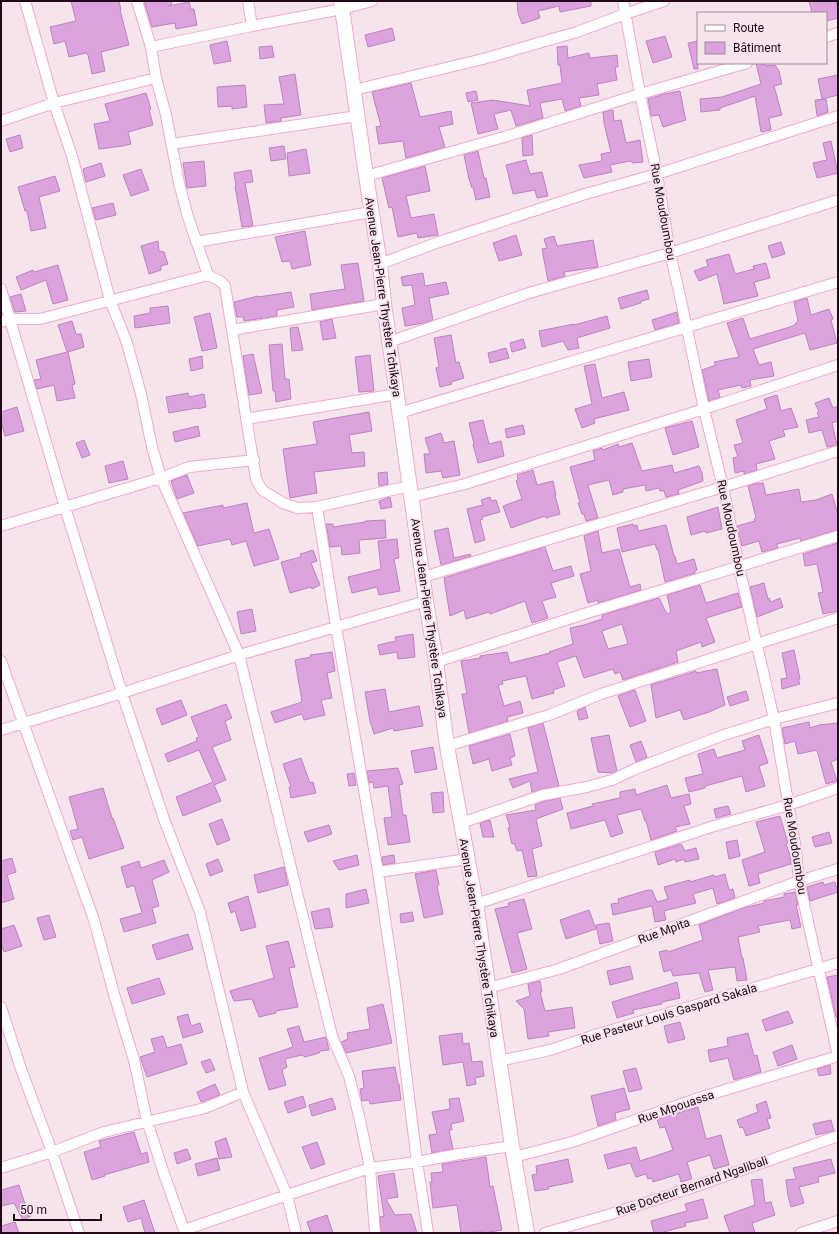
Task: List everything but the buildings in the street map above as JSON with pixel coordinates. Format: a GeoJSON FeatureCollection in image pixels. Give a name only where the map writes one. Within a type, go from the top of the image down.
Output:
{"type":"FeatureCollection","features":[{"type":"Feature","properties":{"kind":"street"},"geometry":{"type":"LineString","coordinates":[[25,1],[54,103],[72,156],[110,300],[127,342],[141,394],[152,447],[161,478],[239,655],[332,1036],[349,1076],[359,1116],[370,1168],[375,1233]]}},
{"type":"Feature","properties":{"kind":"street"},"geometry":{"type":"LineString","coordinates":[[137,1],[151,47],[156,78],[172,144],[178,183],[208,275]]}},
{"type":"Feature","properties":{"kind":"street"},"geometry":{"type":"LineString","coordinates":[[248,1],[252,26]]}},
{"type":"Feature","properties":{"kind":"street"},"geometry":{"type":"LineString","coordinates":[[151,47],[252,26],[341,5],[372,1]]}},
{"type":"Feature","properties":{"kind":"street","name":"Rue Moudoumbou"},"geometry":{"type":"LineString","coordinates":[[623,1],[640,94],[657,174],[670,253],[774,719],[796,850],[799,881],[838,1056]]}},
{"type":"Feature","properties":{"kind":"street"},"geometry":{"type":"LineString","coordinates":[[354,90],[483,59],[577,32],[664,1]]}},
{"type":"Feature","properties":{"kind":"street","name":"Avenue Jean-Pierre Thystère Tchikaya"},"geometry":{"type":"LineString","coordinates":[[341,5],[380,264],[389,342],[447,746],[476,904],[513,1151],[528,1233]]}},
{"type":"Feature","properties":{"kind":"street"},"geometry":{"type":"LineString","coordinates":[[827,37],[838,33]]}},
{"type":"Feature","properties":{"kind":"street"},"geometry":{"type":"LineString","coordinates":[[366,176],[504,137],[640,94],[744,64]]}},
{"type":"Feature","properties":{"kind":"street"},"geometry":{"type":"LineString","coordinates":[[1,121],[54,103],[156,78]]}},
{"type":"Feature","properties":{"kind":"street"},"geometry":{"type":"LineString","coordinates":[[172,144],[357,116]]}},
{"type":"Feature","properties":{"kind":"street"},"geometry":{"type":"LineString","coordinates":[[380,264],[436,243],[585,194],[657,174],[838,116]]}},
{"type":"Feature","properties":{"kind":"street"},"geometry":{"type":"LineString","coordinates":[[389,342],[529,293],[670,253],[838,200]]}},
{"type":"Feature","properties":{"kind":"street"},"geometry":{"type":"LineString","coordinates":[[196,242],[371,212]]}},
{"type":"Feature","properties":{"kind":"street"},"geometry":{"type":"LineString","coordinates":[[6,321],[40,319],[208,275],[220,281],[225,286],[256,479],[262,490],[283,503],[297,508],[317,507],[410,491],[465,484],[838,365]]}},
{"type":"Feature","properties":{"kind":"street"},"geometry":{"type":"LineString","coordinates":[[399,413],[838,282]]}},
{"type":"Feature","properties":{"kind":"street"},"geometry":{"type":"LineString","coordinates":[[1,290],[6,321],[122,693],[165,822],[200,912],[243,1092],[287,1195],[296,1233]]}},
{"type":"Feature","properties":{"kind":"street"},"geometry":{"type":"LineString","coordinates":[[232,330],[384,304]]}},
{"type":"Feature","properties":{"kind":"street"},"geometry":{"type":"LineString","coordinates":[[246,419],[397,394]]}},
{"type":"Feature","properties":{"kind":"street"},"geometry":{"type":"LineString","coordinates":[[423,577],[838,451]]}},
{"type":"Feature","properties":{"kind":"street"},"geometry":{"type":"LineString","coordinates":[[1,526],[161,478],[189,467],[254,460]]}},
{"type":"Feature","properties":{"kind":"street"},"geometry":{"type":"LineString","coordinates":[[317,507],[378,872],[396,992],[417,1162],[428,1233]]}},
{"type":"Feature","properties":{"kind":"street"},"geometry":{"type":"LineString","coordinates":[[436,662],[594,611],[838,536]]}},
{"type":"Feature","properties":{"kind":"street"},"geometry":{"type":"LineString","coordinates":[[1,730],[239,655],[426,600]]}},
{"type":"Feature","properties":{"kind":"street"},"geometry":{"type":"LineString","coordinates":[[447,746],[549,715],[601,694],[838,618]]}},
{"type":"Feature","properties":{"kind":"street"},"geometry":{"type":"LineString","coordinates":[[1,661],[94,920],[134,1060],[147,1121],[185,1232]]}},
{"type":"Feature","properties":{"kind":"street"},"geometry":{"type":"LineString","coordinates":[[460,823],[543,795],[587,787],[612,780],[721,736],[774,719],[838,703]]}},
{"type":"Feature","properties":{"kind":"street"},"geometry":{"type":"LineString","coordinates":[[476,904],[711,827],[788,805],[838,788]]}},
{"type":"Feature","properties":{"kind":"street"},"geometry":{"type":"LineString","coordinates":[[378,872],[468,859]]}},
{"type":"Feature","properties":{"kind":"street","name":"Rue Mpita"},"geometry":{"type":"LineString","coordinates":[[488,988],[559,969],[799,881],[838,869]]}},
{"type":"Feature","properties":{"kind":"street","name":"Rue Pasteur Louis Gaspard Sakala"},"geometry":{"type":"LineString","coordinates":[[499,1061],[550,1050],[595,1035],[838,963]]}},
{"type":"Feature","properties":{"kind":"street"},"geometry":{"type":"LineString","coordinates":[[1,1007],[21,1069],[52,1152],[79,1233]]}},
{"type":"Feature","properties":{"kind":"street","name":"Rue Mpouassa"},"geometry":{"type":"LineString","coordinates":[[185,1232],[287,1195],[370,1168],[417,1162],[459,1154],[513,1151],[572,1142],[705,1096],[838,1056]]}},
{"type":"Feature","properties":{"kind":"street"},"geometry":{"type":"LineString","coordinates":[[1,1168],[52,1152],[104,1132],[205,1108],[243,1092]]}},
{"type":"Feature","properties":{"kind":"street","name":"Rue Docteur Bernard Ngalibali"},"geometry":{"type":"LineString","coordinates":[[545,1233],[626,1209],[838,1136]]}},
{"type":"Feature","properties":{"kind":"street"},"geometry":{"type":"LineString","coordinates":[[801,1233],[838,1221]]}}]}
